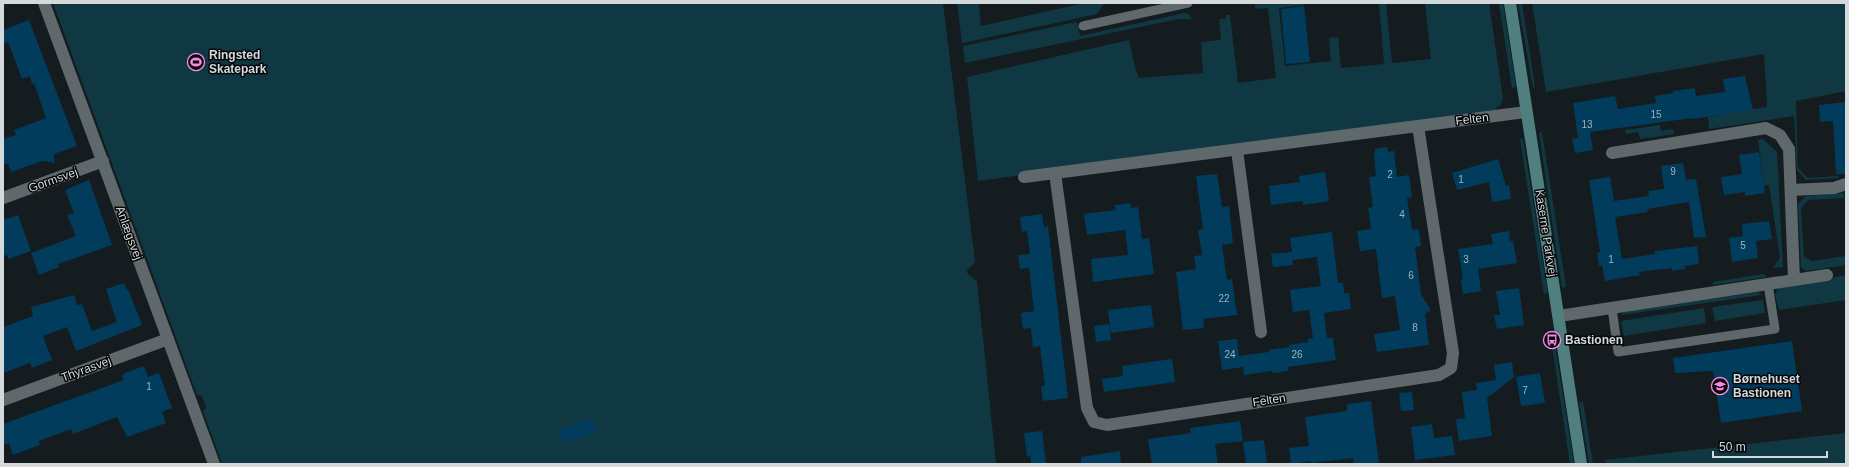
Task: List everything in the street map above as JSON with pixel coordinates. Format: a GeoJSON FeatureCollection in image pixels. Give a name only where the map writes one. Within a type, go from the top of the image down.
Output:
{"type":"FeatureCollection","features":[{"type":"Feature","properties":{"kind":"street","name":"Anlægsvej"},"geometry":{"type":"LineString","coordinates":[[44,3],[214,464]]}},
{"type":"Feature","properties":{"kind":"street","name":"Kaserne Parkvej"},"geometry":{"type":"LineString","coordinates":[[1510,3],[1581,464]]}},
{"type":"Feature","properties":{"kind":"street","name":"Felten"},"geometry":{"type":"LineString","coordinates":[[1024,177],[1526,112]]}},
{"type":"Feature","properties":{"kind":"street","name":"Felten"},"geometry":{"type":"LineString","coordinates":[[1055,173],[1087,408],[1094,422],[1107,425],[1439,374],[1451,368],[1453,353],[1418,126]]}},
{"type":"Feature","properties":{"kind":"street"},"geometry":{"type":"LineString","coordinates":[[1612,153],[1766,128],[1780,135],[1789,149],[1794,280]]}},
{"type":"Feature","properties":{"kind":"street"},"geometry":{"type":"LineString","coordinates":[[1237,150],[1261,332]]}},
{"type":"Feature","properties":{"kind":"street","name":"Gormsvej"},"geometry":{"type":"LineString","coordinates":[[3,198],[103,161]]}},
{"type":"Feature","properties":{"kind":"street"},"geometry":{"type":"LineString","coordinates":[[1791,190],[1834,188],[1846,184]]}},
{"type":"Feature","properties":{"kind":"street"},"geometry":{"type":"LineString","coordinates":[[1559,316],[1827,275]]}},
{"type":"Feature","properties":{"kind":"street","name":"Thyrasvej"},"geometry":{"type":"LineString","coordinates":[[3,400],[168,339]]}},
{"type":"Feature","properties":{"kind":"lane"},"geometry":{"type":"LineString","coordinates":[[1083,26],[1188,3]]}},
{"type":"Feature","properties":{"kind":"lane"},"geometry":{"type":"LineString","coordinates":[[1612,308],[1618,352],[1775,329],[1768,284]]}},
{"type":"Feature","properties":{"kind":"shaded area"},"geometry":{"type":"Polygon","coordinates":[[[53,3],[943,3],[975,262],[967,270],[967,273],[977,281],[996,464],[222,464],[203,411],[206,407],[202,396],[197,395],[53,3]]]}},
{"type":"Feature","properties":{"kind":"shaded area"},"geometry":{"type":"Polygon","coordinates":[[[957,3],[979,3],[981,26],[1085,3],[1104,3],[1097,14],[962,43],[957,3]]]}},
{"type":"Feature","properties":{"kind":"shaded area"},"geometry":{"type":"Polygon","coordinates":[[[1255,3],[1304,3],[1304,5],[1279,8],[1285,66],[1331,61],[1329,38],[1338,37],[1341,68],[1384,64],[1379,3],[1386,3],[1392,63],[1431,59],[1425,3],[1489,3],[1503,99],[1500,106],[1496,107],[1497,110],[978,181],[967,77],[1129,40],[1135,68],[1139,78],[1203,73],[1201,42],[1221,40],[1219,19],[1226,19],[1226,15],[1230,15],[1238,83],[1276,78],[1268,8],[1255,9],[1255,3]]]}},
{"type":"Feature","properties":{"kind":"shaded area"},"geometry":{"type":"Polygon","coordinates":[[[1499,3],[1503,3],[1516,87],[1512,88],[1499,3]]]}},
{"type":"Feature","properties":{"kind":"shaded area"},"geometry":{"type":"Polygon","coordinates":[[[1518,3],[1522,3],[1535,87],[1533,88],[1518,3]]]}},
{"type":"Feature","properties":{"kind":"shaded area"},"geometry":{"type":"Polygon","coordinates":[[[1532,3],[1846,3],[1846,91],[1796,101],[1798,168],[1808,178],[1838,176],[1839,178],[1806,180],[1797,170],[1794,116],[1709,129],[1708,117],[1767,107],[1764,54],[1546,92],[1532,3]]]}},
{"type":"Feature","properties":{"kind":"shaded area"},"geometry":{"type":"Polygon","coordinates":[[[1184,13],[1189,14],[1192,19],[1179,19],[965,63],[963,46],[1077,22],[1080,36],[1184,13]]]}},
{"type":"Feature","properties":{"kind":"shaded area"},"geometry":{"type":"Polygon","coordinates":[[[1660,125],[1661,131],[1673,129],[1674,134],[1640,139],[1638,132],[1626,134],[1625,130],[1660,125]]]}},
{"type":"Feature","properties":{"kind":"shaded area"},"geometry":{"type":"Polygon","coordinates":[[[1542,132],[1566,287],[1562,288],[1539,133],[1542,132]]]}},
{"type":"Feature","properties":{"kind":"shaded area"},"geometry":{"type":"Polygon","coordinates":[[[1520,139],[1523,139],[1548,293],[1544,294],[1520,139]]]}},
{"type":"Feature","properties":{"kind":"shaded area"},"geometry":{"type":"Polygon","coordinates":[[[1763,139],[1777,152],[1783,267],[1773,268],[1780,258],[1769,185],[1764,186],[1758,140],[1763,139]]]}},
{"type":"Feature","properties":{"kind":"shaded area"},"geometry":{"type":"Polygon","coordinates":[[[1843,193],[1845,198],[1808,200],[1801,209],[1804,257],[1812,261],[1846,256],[1846,265],[1806,271],[1801,267],[1798,204],[1806,196],[1843,193]]]}},
{"type":"Feature","properties":{"kind":"shaded area"},"geometry":{"type":"Polygon","coordinates":[[[1763,274],[1766,275],[1766,277],[1713,285],[1713,282],[1763,274]]]}},
{"type":"Feature","properties":{"kind":"shaded area"},"geometry":{"type":"Polygon","coordinates":[[[1846,275],[1846,300],[1779,310],[1775,295],[1778,288],[1846,275]]]}},
{"type":"Feature","properties":{"kind":"shaded area"},"geometry":{"type":"Polygon","coordinates":[[[1758,292],[1761,295],[1621,315],[1624,312],[1758,292]]]}},
{"type":"Feature","properties":{"kind":"shaded area"},"geometry":{"type":"Polygon","coordinates":[[[1763,300],[1765,313],[1715,321],[1712,307],[1763,300]]]}},
{"type":"Feature","properties":{"kind":"shaded area"},"geometry":{"type":"Polygon","coordinates":[[[1704,308],[1706,323],[1624,336],[1621,321],[1704,308]]]}},
{"type":"Feature","properties":{"kind":"shaded area"},"geometry":{"type":"Polygon","coordinates":[[[1551,339],[1554,339],[1574,464],[1570,464],[1551,339]]]}},
{"type":"Feature","properties":{"kind":"shaded area"},"geometry":{"type":"Polygon","coordinates":[[[1579,402],[1583,402],[1593,464],[1589,464],[1579,402]]]}},
{"type":"Feature","properties":{"kind":"shaded area"},"geometry":{"type":"Polygon","coordinates":[[[1846,433],[1846,464],[1606,464],[1605,460],[1846,433]]]}},
{"type":"Feature","properties":{"kind":"building"},"geometry":{"type":"Polygon","coordinates":[[[1304,6],[1310,62],[1286,64],[1281,9],[1304,6]]]}},
{"type":"Feature","properties":{"kind":"building"},"geometry":{"type":"Polygon","coordinates":[[[29,20],[77,146],[54,154],[55,163],[42,161],[11,172],[8,163],[3,165],[3,139],[16,135],[14,130],[46,118],[34,83],[32,84],[30,76],[22,79],[8,42],[3,44],[3,30],[29,20]]]}},
{"type":"Feature","properties":{"kind":"building"},"geometry":{"type":"Polygon","coordinates":[[[1745,76],[1753,110],[1590,132],[1593,150],[1575,153],[1572,139],[1578,138],[1573,103],[1615,96],[1618,109],[1656,103],[1655,96],[1673,93],[1673,91],[1695,88],[1696,96],[1725,92],[1723,79],[1745,76]]]}},
{"type":"Feature","properties":{"kind":"building"},"geometry":{"type":"Polygon","coordinates":[[[1846,102],[1846,174],[1836,174],[1833,121],[1820,122],[1819,105],[1846,102]]]}},
{"type":"Feature","properties":{"kind":"building"},"geometry":{"type":"Polygon","coordinates":[[[1387,147],[1388,152],[1394,151],[1397,177],[1409,175],[1412,197],[1407,198],[1412,230],[1419,229],[1421,246],[1415,247],[1421,295],[1431,310],[1425,314],[1429,345],[1377,352],[1374,334],[1400,330],[1395,296],[1382,298],[1376,249],[1360,251],[1357,231],[1371,229],[1368,208],[1373,207],[1369,177],[1376,176],[1375,149],[1387,147]]]}},
{"type":"Feature","properties":{"kind":"building"},"geometry":{"type":"Polygon","coordinates":[[[1759,152],[1765,193],[1745,196],[1745,192],[1724,195],[1721,177],[1742,174],[1739,155],[1759,152]]]}},
{"type":"Feature","properties":{"kind":"building"},"geometry":{"type":"Polygon","coordinates":[[[1498,159],[1506,186],[1509,185],[1511,199],[1492,202],[1489,182],[1457,190],[1452,173],[1498,159]]]}},
{"type":"Feature","properties":{"kind":"building"},"geometry":{"type":"Polygon","coordinates":[[[1683,163],[1686,180],[1696,179],[1706,237],[1694,238],[1689,202],[1647,209],[1648,212],[1615,217],[1622,259],[1655,254],[1655,251],[1697,246],[1699,264],[1685,266],[1685,269],[1672,271],[1672,268],[1639,272],[1640,275],[1605,281],[1602,265],[1599,266],[1597,253],[1600,252],[1589,180],[1610,177],[1614,201],[1649,196],[1648,191],[1664,189],[1661,166],[1683,163]]]}},
{"type":"Feature","properties":{"kind":"building"},"geometry":{"type":"Polygon","coordinates":[[[1325,172],[1329,201],[1303,205],[1303,201],[1271,205],[1269,186],[1300,182],[1299,176],[1325,172]]]}},
{"type":"Feature","properties":{"kind":"building"},"geometry":{"type":"Polygon","coordinates":[[[1217,174],[1222,207],[1229,206],[1233,243],[1222,245],[1227,280],[1232,279],[1237,315],[1203,319],[1204,328],[1183,330],[1176,272],[1196,269],[1194,256],[1202,255],[1198,230],[1203,229],[1196,176],[1217,174]]]}},
{"type":"Feature","properties":{"kind":"building"},"geometry":{"type":"Polygon","coordinates":[[[89,180],[112,245],[58,264],[59,267],[39,275],[31,253],[76,236],[67,215],[74,213],[65,190],[89,180]]]}},
{"type":"Feature","properties":{"kind":"building"},"geometry":{"type":"Polygon","coordinates":[[[1130,203],[1131,208],[1138,207],[1142,239],[1149,238],[1154,274],[1093,282],[1091,259],[1128,255],[1125,230],[1087,235],[1084,214],[1116,210],[1115,205],[1130,203]]]}},
{"type":"Feature","properties":{"kind":"building"},"geometry":{"type":"Polygon","coordinates":[[[1042,214],[1044,227],[1048,226],[1068,398],[1043,401],[1041,386],[1045,386],[1040,346],[1033,347],[1031,328],[1023,329],[1021,313],[1034,311],[1029,268],[1020,269],[1018,255],[1030,254],[1027,231],[1022,232],[1020,217],[1042,214]]]}},
{"type":"Feature","properties":{"kind":"building"},"geometry":{"type":"Polygon","coordinates":[[[18,215],[31,251],[8,259],[7,255],[3,256],[3,220],[18,215]]]}},
{"type":"Feature","properties":{"kind":"building"},"geometry":{"type":"Polygon","coordinates":[[[1769,221],[1772,239],[1756,241],[1758,258],[1732,262],[1729,238],[1743,236],[1742,224],[1769,221]]]}},
{"type":"Feature","properties":{"kind":"building"},"geometry":{"type":"Polygon","coordinates":[[[1509,231],[1510,241],[1513,241],[1517,263],[1478,269],[1481,291],[1463,294],[1461,280],[1463,279],[1458,249],[1493,244],[1491,234],[1509,231]]]}},
{"type":"Feature","properties":{"kind":"building"},"geometry":{"type":"Polygon","coordinates":[[[1332,232],[1338,283],[1343,283],[1344,293],[1349,293],[1351,309],[1324,313],[1327,338],[1333,338],[1336,360],[1288,367],[1288,371],[1273,373],[1272,371],[1244,375],[1243,367],[1222,370],[1218,341],[1237,339],[1239,356],[1269,352],[1269,350],[1308,342],[1308,339],[1313,338],[1309,310],[1293,312],[1290,290],[1321,286],[1317,257],[1293,260],[1292,257],[1293,265],[1273,267],[1271,254],[1292,252],[1290,238],[1332,232]]]}},
{"type":"Feature","properties":{"kind":"building"},"geometry":{"type":"Polygon","coordinates":[[[124,283],[127,290],[128,289],[142,325],[76,351],[67,327],[43,336],[52,360],[32,368],[30,363],[3,373],[3,327],[33,316],[31,307],[74,295],[77,305],[82,304],[92,331],[117,322],[106,289],[124,283]]]}},
{"type":"Feature","properties":{"kind":"building"},"geometry":{"type":"Polygon","coordinates":[[[1519,288],[1524,325],[1497,329],[1494,315],[1500,315],[1496,291],[1519,288]]]}},
{"type":"Feature","properties":{"kind":"building"},"geometry":{"type":"Polygon","coordinates":[[[1151,305],[1154,327],[1111,333],[1108,310],[1151,305]]]}},
{"type":"Feature","properties":{"kind":"building"},"geometry":{"type":"Polygon","coordinates":[[[1109,324],[1111,340],[1096,342],[1094,326],[1109,324]]]}},
{"type":"Feature","properties":{"kind":"building"},"geometry":{"type":"Polygon","coordinates":[[[1792,341],[1802,411],[1721,423],[1713,371],[1675,373],[1673,358],[1792,341]]]}},
{"type":"Feature","properties":{"kind":"building"},"geometry":{"type":"Polygon","coordinates":[[[1172,359],[1175,382],[1104,392],[1102,379],[1123,376],[1122,366],[1172,359]]]}},
{"type":"Feature","properties":{"kind":"building"},"geometry":{"type":"Polygon","coordinates":[[[1512,362],[1514,377],[1487,398],[1492,436],[1459,441],[1456,419],[1465,418],[1462,392],[1477,390],[1476,383],[1496,380],[1494,365],[1512,362]]]}},
{"type":"Feature","properties":{"kind":"building"},"geometry":{"type":"Polygon","coordinates":[[[144,366],[148,377],[159,373],[172,408],[162,412],[166,423],[127,437],[117,417],[73,434],[71,429],[39,441],[40,445],[13,455],[9,443],[3,445],[3,424],[124,380],[122,376],[125,373],[144,366]]]}},
{"type":"Feature","properties":{"kind":"building"},"geometry":{"type":"Polygon","coordinates":[[[1540,373],[1545,403],[1521,406],[1516,377],[1540,373]]]}},
{"type":"Feature","properties":{"kind":"building"},"geometry":{"type":"Polygon","coordinates":[[[1412,392],[1414,410],[1401,411],[1399,393],[1412,392]]]}},
{"type":"Feature","properties":{"kind":"building"},"geometry":{"type":"Polygon","coordinates":[[[1371,401],[1379,464],[1354,464],[1353,458],[1291,464],[1289,448],[1309,446],[1305,417],[1347,411],[1347,404],[1371,401]]]}},
{"type":"Feature","properties":{"kind":"building"},"geometry":{"type":"Polygon","coordinates":[[[591,418],[596,432],[563,443],[558,430],[591,418]]]}},
{"type":"Feature","properties":{"kind":"building"},"geometry":{"type":"Polygon","coordinates":[[[1240,421],[1243,441],[1215,444],[1218,464],[1152,464],[1148,439],[1191,433],[1190,428],[1240,421]]]}},
{"type":"Feature","properties":{"kind":"building"},"geometry":{"type":"Polygon","coordinates":[[[1432,424],[1434,438],[1452,436],[1455,455],[1415,460],[1411,427],[1432,424]]]}},
{"type":"Feature","properties":{"kind":"building"},"geometry":{"type":"Polygon","coordinates":[[[1042,431],[1046,464],[1031,464],[1030,456],[1027,457],[1024,433],[1042,431]]]}},
{"type":"Feature","properties":{"kind":"building"},"geometry":{"type":"Polygon","coordinates":[[[1264,440],[1267,464],[1246,464],[1243,442],[1264,440]]]}},
{"type":"Feature","properties":{"kind":"building"},"geometry":{"type":"Polygon","coordinates":[[[1120,451],[1121,464],[1081,464],[1081,457],[1120,451]]]}},
{"type":"Feature","properties":{"kind":"place","name":"Ringsted Skatepark"},"geometry":{"type":"Point","coordinates":[196,62]}},
{"type":"Feature","properties":{"kind":"place","name":"Bastionen"},"geometry":{"type":"Point","coordinates":[1552,340]}},
{"type":"Feature","properties":{"kind":"place","name":"Børnehuset Bastionen"},"geometry":{"type":"Point","coordinates":[1720,386]}}]}
